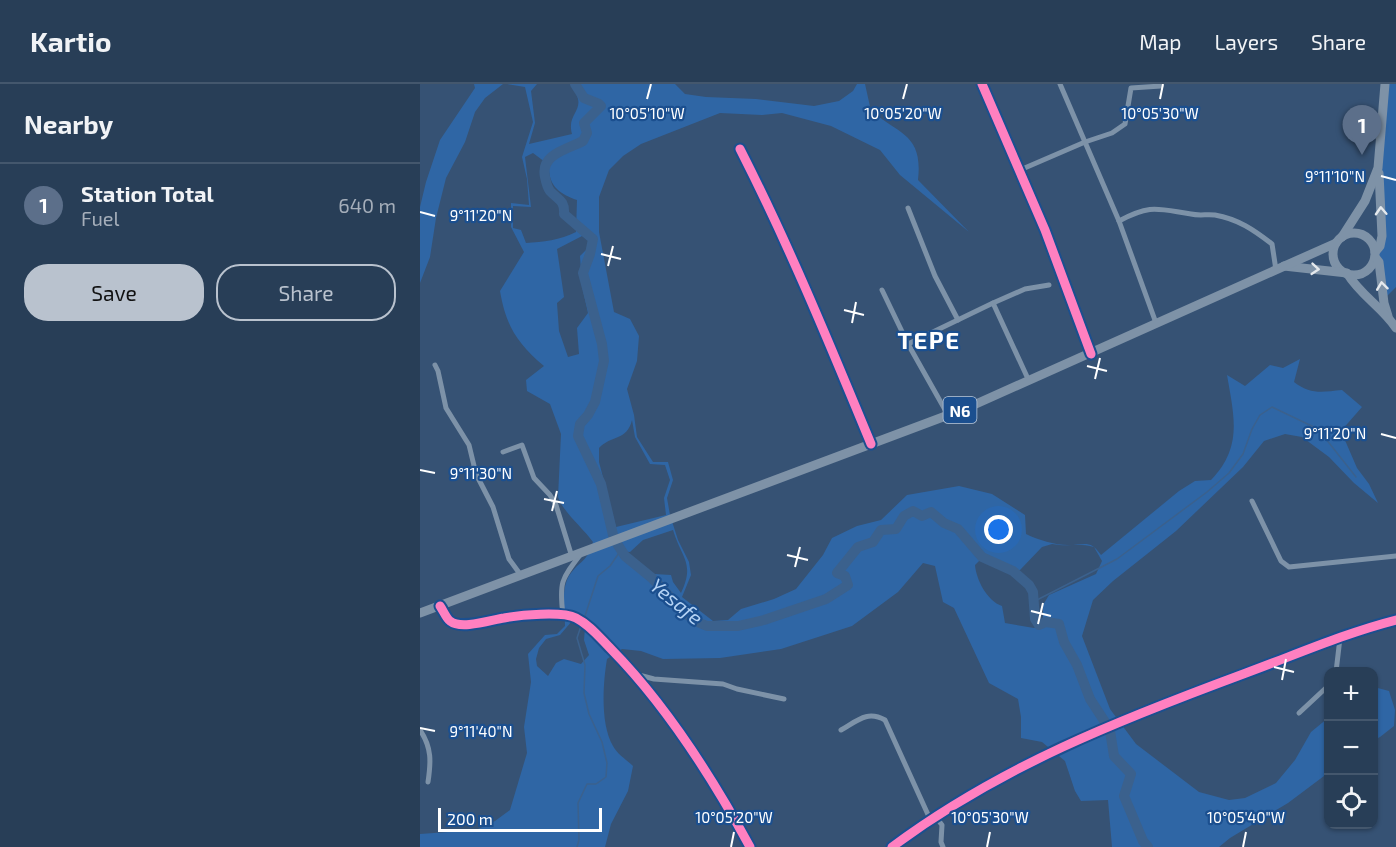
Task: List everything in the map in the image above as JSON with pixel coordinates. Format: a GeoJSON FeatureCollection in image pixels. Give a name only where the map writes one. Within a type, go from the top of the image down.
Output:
{"type":"FeatureCollection","features":[{"type":"Feature","properties":{"kind":"highway"},"geometry":{"type":"LineString","coordinates":[[1280,268],[1359,274],[1365,272],[1373,263],[1382,236],[1378,168],[1385,84]]}},
{"type":"Feature","properties":{"kind":"highway"},"geometry":{"type":"LineString","coordinates":[[1378,168],[1365,201],[1334,249],[1335,261],[1358,289],[1388,316],[1396,328]]}},
{"type":"Feature","properties":{"kind":"highway"},"geometry":{"type":"LineString","coordinates":[[1339,240],[1353,233],[1365,236],[1373,246],[1379,262],[1384,303],[1388,316]]}},
{"type":"Feature","properties":{"kind":"highway","name":"N6"},"geometry":{"type":"LineString","coordinates":[[420,613],[948,415],[1091,354],[1339,240]]}},
{"type":"Feature","properties":{"kind":"street"},"geometry":{"type":"LineString","coordinates":[[982,84],[1020,170],[1091,354]]}},
{"type":"Feature","properties":{"kind":"street"},"geometry":{"type":"LineString","coordinates":[[1060,84],[1119,221],[1156,323]]}},
{"type":"Feature","properties":{"kind":"street"},"geometry":{"type":"LineString","coordinates":[[1020,170],[1112,133],[1125,124],[1130,86],[1161,86]]}},
{"type":"Feature","properties":{"kind":"street"},"geometry":{"type":"LineString","coordinates":[[740,149],[810,299],[871,444]]}},
{"type":"Feature","properties":{"kind":"street"},"geometry":{"type":"LineString","coordinates":[[908,208],[935,276],[957,320]]}},
{"type":"Feature","properties":{"kind":"street"},"geometry":{"type":"LineString","coordinates":[[1119,221],[1140,211],[1162,209],[1228,218],[1256,231],[1272,244],[1280,268]]}},
{"type":"Feature","properties":{"kind":"street"},"geometry":{"type":"LineString","coordinates":[[908,344],[1025,289],[1049,285]]}},
{"type":"Feature","properties":{"kind":"street"},"geometry":{"type":"LineString","coordinates":[[882,290],[908,344],[948,415]]}},
{"type":"Feature","properties":{"kind":"street"},"geometry":{"type":"LineString","coordinates":[[993,303],[1029,381]]}},
{"type":"Feature","properties":{"kind":"street"},"geometry":{"type":"LineString","coordinates":[[435,365],[446,408],[469,445],[476,474],[493,507],[509,559],[520,574]]}},
{"type":"Feature","properties":{"kind":"street"},"geometry":{"type":"LineString","coordinates":[[503,452],[522,445],[534,478],[556,505],[572,557]]}},
{"type":"Feature","properties":{"kind":"street"},"geometry":{"type":"LineString","coordinates":[[1252,501],[1281,561],[1289,567],[1396,556]]}},
{"type":"Feature","properties":{"kind":"street"},"geometry":{"type":"LineString","coordinates":[[563,615],[560,596],[562,581],[583,553]]}},
{"type":"Feature","properties":{"kind":"street"},"geometry":{"type":"LineString","coordinates":[[440,606],[450,621],[457,624],[471,625],[507,617],[563,615],[574,617],[588,625],[635,674],[657,702],[700,763],[750,847]]}},
{"type":"Feature","properties":{"kind":"street"},"geometry":{"type":"LineString","coordinates":[[891,847],[932,817],[1044,754],[1165,703],[1340,638],[1396,620]]}},
{"type":"Feature","properties":{"kind":"street"},"geometry":{"type":"LineString","coordinates":[[1337,667],[1340,638]]}},
{"type":"Feature","properties":{"kind":"street"},"geometry":{"type":"LineString","coordinates":[[635,674],[654,679],[723,684],[784,699]]}},
{"type":"Feature","properties":{"kind":"street"},"geometry":{"type":"LineString","coordinates":[[1299,713],[1324,690]]}},
{"type":"Feature","properties":{"kind":"street"},"geometry":{"type":"LineString","coordinates":[[841,730],[867,715],[876,715],[885,720],[932,817],[942,825],[943,847]]}},
{"type":"Feature","properties":{"kind":"street"},"geometry":{"type":"LineString","coordinates":[[420,730],[431,758],[428,782]]}},
{"type":"Feature","properties":{"kind":"shaded area"},"geometry":{"type":"Polygon","coordinates":[[[474,84],[503,84],[485,98],[475,112],[465,142],[446,178],[436,218],[430,257],[420,283],[420,207],[426,182],[440,140],[475,88],[474,84]]]}},
{"type":"Feature","properties":{"kind":"shaded area"},"geometry":{"type":"Polygon","coordinates":[[[507,84],[537,84],[531,91],[535,123],[529,144],[572,134],[571,123],[578,107],[578,99],[571,84],[675,84],[685,94],[814,106],[839,101],[853,91],[857,84],[865,84],[871,111],[908,138],[913,145],[919,165],[918,180],[969,232],[900,175],[880,150],[831,126],[782,113],[762,115],[720,113],[641,144],[623,156],[609,170],[599,197],[599,232],[614,312],[630,319],[639,336],[637,361],[627,389],[637,437],[653,462],[668,462],[673,480],[667,498],[670,515],[678,540],[689,562],[691,575],[682,597],[713,621],[728,620],[741,609],[774,599],[796,589],[823,555],[832,538],[857,526],[881,520],[907,495],[959,486],[992,494],[1025,515],[1026,534],[1047,542],[1068,545],[1052,544],[1042,547],[1020,570],[1013,571],[982,558],[975,565],[983,589],[987,595],[1002,606],[1005,623],[1034,628],[1039,625],[1043,617],[1043,605],[1049,595],[1096,574],[1102,561],[1094,547],[1101,555],[1179,491],[1195,481],[1211,480],[1221,468],[1228,455],[1234,430],[1227,375],[1245,386],[1270,365],[1283,368],[1300,359],[1294,382],[1311,391],[1342,390],[1362,407],[1341,431],[1357,468],[1369,484],[1378,503],[1354,483],[1329,457],[1302,437],[1285,434],[1264,441],[1243,467],[1176,531],[1113,581],[1093,600],[1082,636],[1110,709],[1136,744],[1199,792],[1229,800],[1245,798],[1276,783],[1295,760],[1311,732],[1324,721],[1324,776],[1288,803],[1219,847],[1112,847],[1108,800],[1081,801],[1075,791],[1065,761],[1042,742],[1021,738],[1018,699],[989,683],[954,608],[943,602],[935,566],[923,563],[898,592],[852,626],[781,649],[720,658],[663,659],[641,651],[622,649],[607,659],[604,680],[606,726],[615,749],[633,766],[628,791],[611,824],[605,847],[420,847],[420,834],[476,830],[495,821],[510,810],[527,753],[524,727],[531,682],[528,654],[545,635],[557,634],[565,626],[565,585],[571,573],[586,557],[593,542],[558,497],[561,434],[550,404],[527,391],[526,380],[544,366],[527,350],[514,333],[509,324],[500,291],[524,252],[511,227],[511,203],[529,205],[522,157],[533,122],[525,87],[507,84]],[[533,153],[525,157],[531,207],[513,206],[513,228],[521,230],[526,243],[551,240],[576,232],[577,200],[560,192],[551,178],[549,165],[533,153]],[[582,236],[557,249],[564,297],[557,303],[559,331],[568,357],[579,354],[577,328],[588,313],[582,286],[580,256],[589,247],[588,240],[582,236]],[[632,420],[630,427],[623,435],[599,448],[599,462],[616,527],[666,515],[664,498],[670,480],[665,465],[650,464],[635,437],[632,420]],[[673,530],[643,540],[630,552],[621,551],[636,567],[651,577],[654,574],[671,575],[681,593],[687,575],[686,561],[673,530]],[[572,621],[560,635],[546,639],[539,648],[537,666],[548,676],[556,663],[564,659],[581,664],[589,655],[584,640],[585,628],[572,621]]]}},
{"type":"Feature","properties":{"kind":"shaded area"},"geometry":{"type":"Polygon","coordinates":[[[1381,84],[1396,84],[1396,287],[1382,301],[1376,200],[1380,174],[1381,84]]]}},
{"type":"Feature","properties":{"kind":"shaded area"},"geometry":{"type":"Polygon","coordinates":[[[1378,688],[1389,691],[1395,710],[1394,726],[1378,738],[1378,688]]]}},
{"type":"Feature","properties":{"kind":"waterway","name":"Yesafe"},"geometry":{"type":"LineString","coordinates":[[575,84],[584,98],[601,106],[584,123],[587,133],[583,141],[551,158],[545,169],[545,177],[549,189],[562,203],[564,214],[593,239],[583,273],[602,344],[604,361],[595,402],[580,424],[578,436],[601,484],[614,539],[625,556],[652,578],[695,621],[707,626],[738,626],[764,620],[826,599],[848,585],[845,576],[837,573],[858,547],[873,542],[881,530],[896,529],[904,516],[913,511],[922,516],[931,512],[944,523],[958,529],[982,557],[1013,571],[1029,585],[1033,592],[1035,619],[1039,625],[1046,622],[1059,624],[1064,642],[1077,665],[1090,699],[1105,722]]}},
{"type":"Feature","properties":{"kind":"waterway"},"geometry":{"type":"LineString","coordinates":[[1033,602],[1117,559],[1207,492],[1229,473],[1243,454],[1260,415],[1272,407],[1318,429],[1356,477]]}},
{"type":"Feature","properties":{"kind":"waterway"},"geometry":{"type":"LineString","coordinates":[[584,619],[598,576],[610,566],[621,550]]}},
{"type":"Feature","properties":{"kind":"waterway"},"geometry":{"type":"LineString","coordinates":[[577,847],[579,840],[578,803],[587,784],[596,784],[606,777],[607,763],[602,742],[589,714],[584,693],[585,665],[577,638],[582,623]]}},
{"type":"Feature","properties":{"kind":"waterway","name":"Yesafe"},"geometry":{"type":"LineString","coordinates":[[1110,731],[1114,756],[1131,774],[1124,796],[1143,841],[1148,847]]}},
{"type":"Feature","properties":{"kind":"cycle path"},"geometry":{"type":"LineString","coordinates":[[982,84],[1045,230],[1091,354]]}},
{"type":"Feature","properties":{"kind":"cycle path"},"geometry":{"type":"LineString","coordinates":[[740,149],[792,258],[871,444]]}},
{"type":"Feature","properties":{"kind":"cycle path"},"geometry":{"type":"LineString","coordinates":[[440,606],[450,621],[461,625],[551,614],[570,616],[586,624],[631,671],[670,718],[704,769],[750,847]]}},
{"type":"Feature","properties":{"kind":"cycle path"},"geometry":{"type":"LineString","coordinates":[[892,847],[975,792],[1062,747],[1199,691],[1339,638],[1396,620]]}},
{"type":"Feature","properties":{"kind":"place","name":"Station Total"},"geometry":{"type":"Point","coordinates":[1362,155]}},
{"type":"Feature","properties":{"kind":"district","name":"TEPE"},"geometry":{"type":"Point","coordinates":[929,339]}}]}
